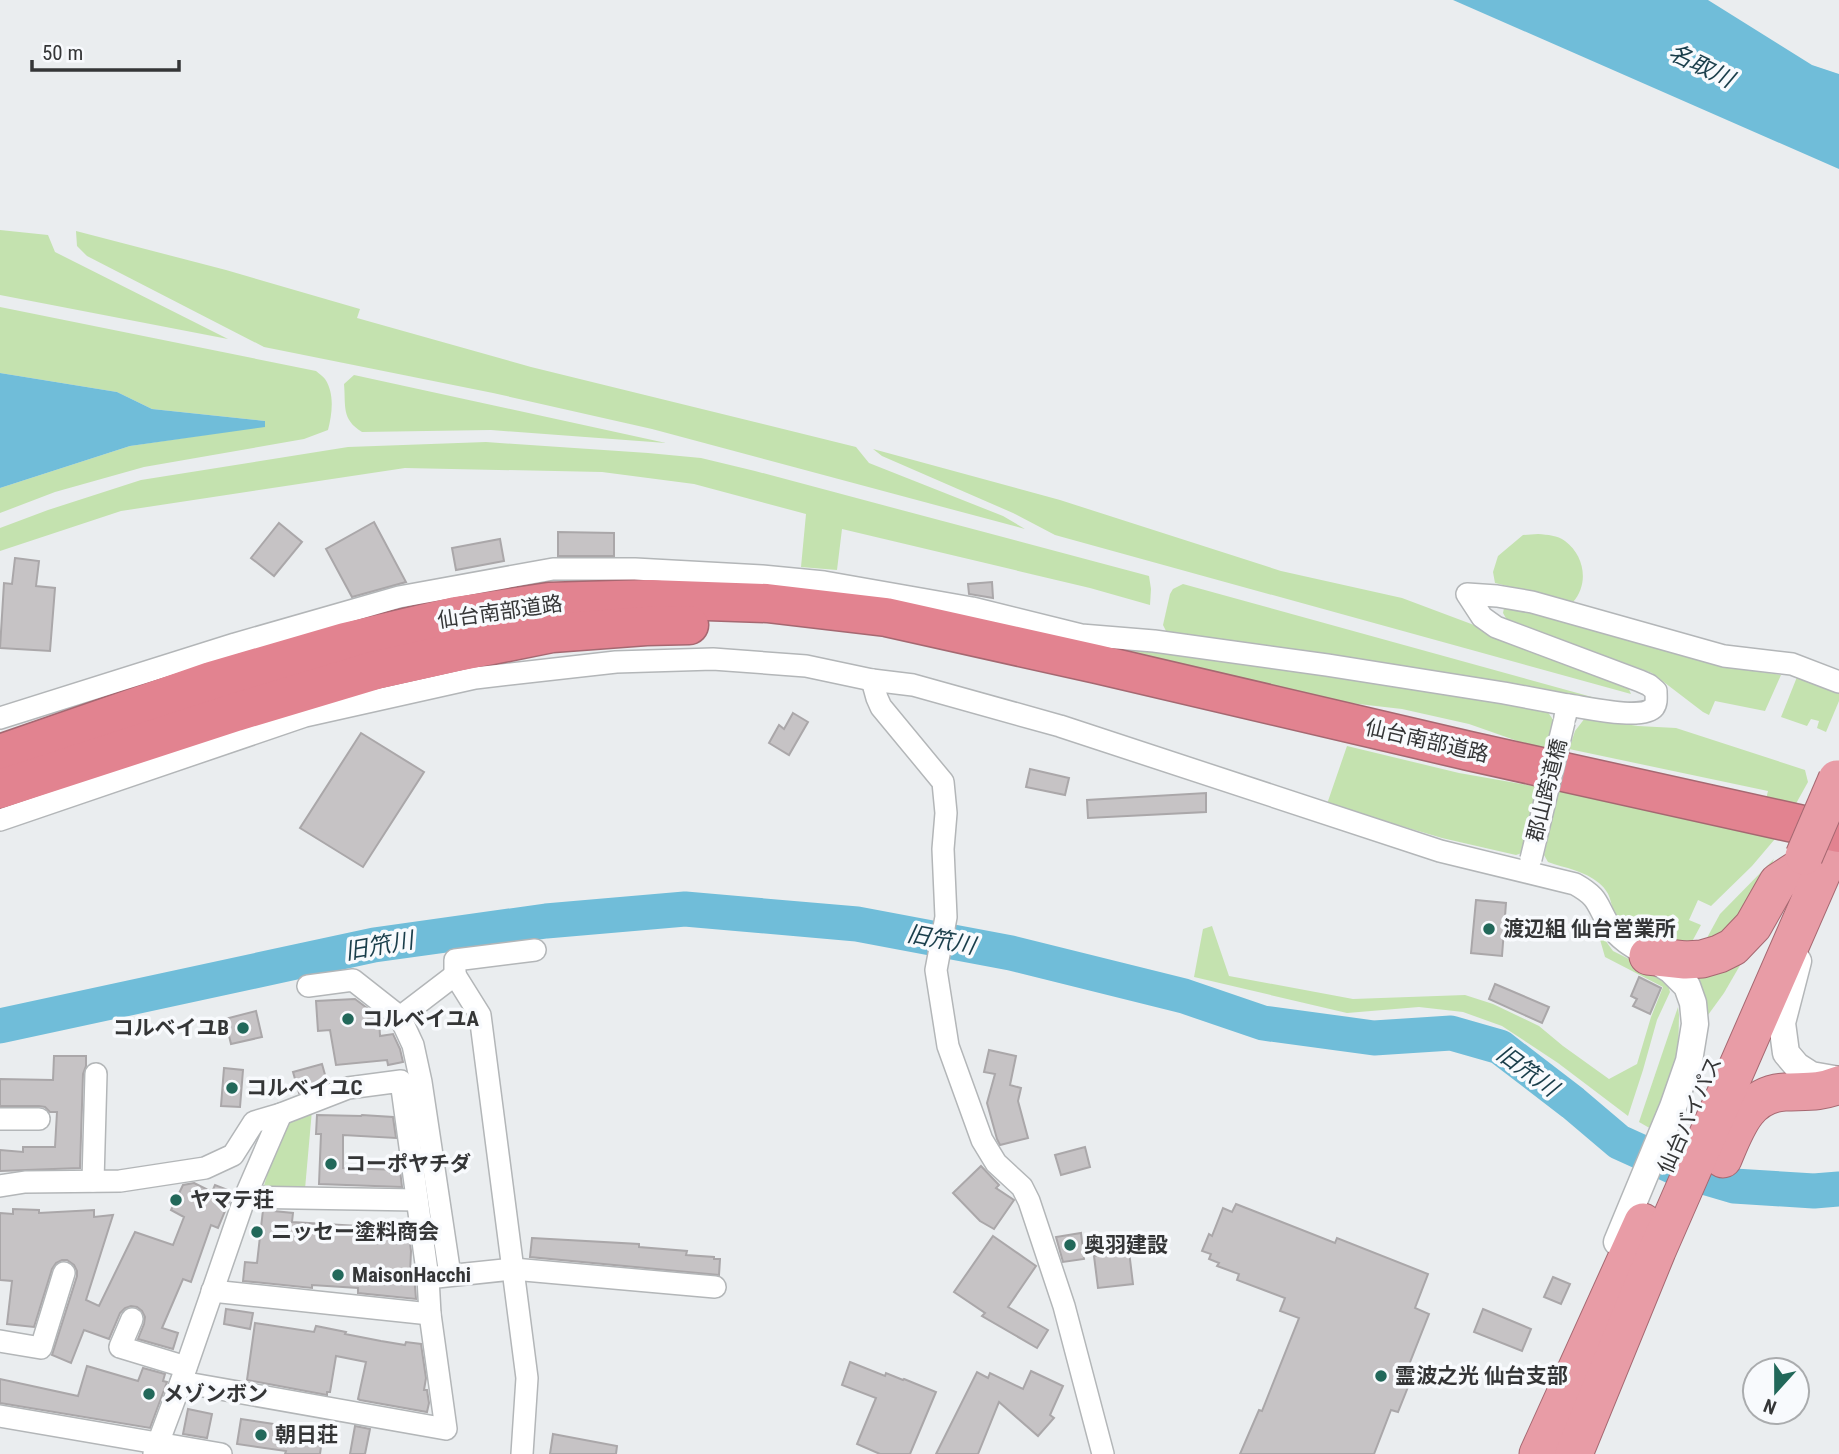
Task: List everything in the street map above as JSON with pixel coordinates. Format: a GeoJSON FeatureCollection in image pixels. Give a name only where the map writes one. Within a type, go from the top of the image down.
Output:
{"type":"FeatureCollection","features":[{"type":"Feature","properties":{"kind":"highway","name":"仙台南部道路"},"geometry":{"type":"LineString","coordinates":[[0,754],[211,681],[345,642],[456,616],[549,602],[650,599],[767,603],[886,617],[1469,751],[1821,856]]}},
{"type":"Feature","properties":{"kind":"highway","name":"仙台南部道路"},"geometry":{"type":"LineString","coordinates":[[0,789],[236,712],[376,670],[552,634],[646,626],[768,624],[882,632],[1016,647]]}},
{"type":"Feature","properties":{"kind":"highway","name":"仙台バイパス"},"geometry":{"type":"LineString","coordinates":[[1553,1447],[1648,1246],[1702,1119],[1821,856],[1838,777]]}},
{"type":"Feature","properties":{"kind":"highway"},"geometry":{"type":"LineString","coordinates":[[1648,956],[1702,959],[1733,947],[1753,926],[1777,881],[1821,856]]}},
{"type":"Feature","properties":{"kind":"highway"},"geometry":{"type":"LineString","coordinates":[[1648,1246],[1702,1119],[1742,1118],[1754,1103],[1770,1094],[1807,1093],[1829,1089],[1839,1083]]}},
{"type":"Feature","properties":{"kind":"highway","name":"仙台バイパス"},"geometry":{"type":"LineString","coordinates":[[1553,1447],[1634,1334],[1648,1246]]}},
{"type":"Feature","properties":{"kind":"street"},"geometry":{"type":"LineString","coordinates":[[0,718],[236,643],[399,597],[553,569],[635,569],[824,582],[972,608],[1081,635],[1154,641],[1491,690],[1566,713],[1635,714],[1651,710],[1656,705],[1656,691],[1640,681],[1496,627],[1482,617],[1467,594],[1497,596],[1532,602],[1724,656],[1792,664],[1839,682]]}},
{"type":"Feature","properties":{"kind":"street"},"geometry":{"type":"LineString","coordinates":[[0,820],[305,716],[475,678],[616,662],[713,659],[806,666],[872,680],[912,685],[1060,726],[1440,852],[1529,865],[1589,891],[1621,939],[1671,970],[1687,986],[1693,1003],[1695,1024],[1689,1061],[1702,1119]]}},
{"type":"Feature","properties":{"kind":"street"},"geometry":{"type":"LineString","coordinates":[[872,680],[881,707],[943,782],[946,813],[943,849],[946,917],[936,970],[948,1046],[982,1140],[996,1163],[1022,1187],[1029,1201],[1064,1307],[1103,1454]]}},
{"type":"Feature","properties":{"kind":"street","name":"郡山跨道橋"},"geometry":{"type":"LineString","coordinates":[[1529,865],[1566,713]]}},
{"type":"Feature","properties":{"kind":"street"},"geometry":{"type":"LineString","coordinates":[[1821,856],[1782,1023],[1787,1053],[1797,1066],[1811,1075],[1839,1083]]}},
{"type":"Feature","properties":{"kind":"street"},"geometry":{"type":"LineString","coordinates":[[406,1013],[452,978],[455,960],[534,950]]}},
{"type":"Feature","properties":{"kind":"street"},"geometry":{"type":"LineString","coordinates":[[452,978],[480,1014],[509,1269],[527,1378],[522,1454]]}},
{"type":"Feature","properties":{"kind":"street"},"geometry":{"type":"LineString","coordinates":[[308,986],[353,980],[406,1013],[455,1274]]}},
{"type":"Feature","properties":{"kind":"street"},"geometry":{"type":"LineString","coordinates":[[93,1181],[86,1110],[96,1074]]}},
{"type":"Feature","properties":{"kind":"street"},"geometry":{"type":"LineString","coordinates":[[0,1186],[25,1182],[120,1181],[205,1168],[233,1154],[254,1122],[348,1088],[401,1081],[446,1429],[184,1375],[120,1347],[132,1319]]}},
{"type":"Feature","properties":{"kind":"street"},"geometry":{"type":"LineString","coordinates":[[156,1448],[245,1197],[281,1114]]}},
{"type":"Feature","properties":{"kind":"street"},"geometry":{"type":"LineString","coordinates":[[0,1119],[39,1119]]}},
{"type":"Feature","properties":{"kind":"street"},"geometry":{"type":"LineString","coordinates":[[245,1197],[417,1200]]}},
{"type":"Feature","properties":{"kind":"street"},"geometry":{"type":"LineString","coordinates":[[428,1278],[509,1269],[715,1287]]}},
{"type":"Feature","properties":{"kind":"street"},"geometry":{"type":"LineString","coordinates":[[0,1341],[41,1348],[64,1273]]}},
{"type":"Feature","properties":{"kind":"street"},"geometry":{"type":"LineString","coordinates":[[212,1291],[430,1314]]}},
{"type":"Feature","properties":{"kind":"street"},"geometry":{"type":"LineString","coordinates":[[0,1416],[156,1448],[221,1454]]}},
{"type":"Feature","properties":{"kind":"green space"},"geometry":{"type":"Polygon","coordinates":[[[0,230],[48,235],[55,252],[228,339],[0,295],[0,230]]]}},
{"type":"Feature","properties":{"kind":"green space"},"geometry":{"type":"Polygon","coordinates":[[[76,231],[226,270],[360,309],[357,318],[531,367],[856,447],[869,463],[1003,516],[1025,529],[652,429],[493,393],[264,347],[87,256],[77,246],[76,231]]]}},
{"type":"Feature","properties":{"kind":"green space"},"geometry":{"type":"Polygon","coordinates":[[[0,307],[316,371],[325,379],[330,391],[328,430],[304,439],[144,467],[55,492],[0,513],[0,488],[130,446],[265,426],[265,421],[152,409],[117,392],[0,373],[0,307]]]}},
{"type":"Feature","properties":{"kind":"green space"},"geometry":{"type":"Polygon","coordinates":[[[354,375],[666,443],[491,430],[362,432],[351,422],[345,405],[344,384],[354,375]]]}},
{"type":"Feature","properties":{"kind":"green space"},"geometry":{"type":"Polygon","coordinates":[[[486,442],[701,458],[755,471],[1149,576],[1150,605],[1090,588],[842,529],[837,570],[801,567],[806,514],[694,484],[602,472],[405,468],[121,511],[0,551],[0,528],[141,480],[348,447],[486,442]]]}},
{"type":"Feature","properties":{"kind":"green space"},"geometry":{"type":"Polygon","coordinates":[[[873,449],[1060,500],[1281,571],[1402,598],[1533,647],[1628,687],[1631,694],[1055,535],[1013,513],[882,456],[873,449]]]}},
{"type":"Feature","properties":{"kind":"green space"},"geometry":{"type":"Polygon","coordinates":[[[1538,534],[1562,539],[1577,554],[1583,579],[1573,602],[1495,583],[1493,572],[1498,556],[1523,535],[1538,534]]]}},
{"type":"Feature","properties":{"kind":"green space"},"geometry":{"type":"Polygon","coordinates":[[[1183,584],[1610,702],[1167,633],[1163,625],[1170,594],[1173,589],[1183,584]]]}},
{"type":"Feature","properties":{"kind":"green space"},"geometry":{"type":"Polygon","coordinates":[[[1504,608],[1517,609],[1734,668],[1781,675],[1765,711],[1715,701],[1709,715],[1652,673],[1507,620],[1503,613],[1504,608]]]}},
{"type":"Feature","properties":{"kind":"green space"},"geometry":{"type":"Polygon","coordinates":[[[1095,646],[1202,656],[1415,685],[1547,711],[1554,721],[1547,748],[1526,744],[1469,724],[1402,709],[1341,702],[1095,646]]]}},
{"type":"Feature","properties":{"kind":"green space"},"geometry":{"type":"Polygon","coordinates":[[[1797,677],[1839,692],[1839,701],[1826,732],[1817,728],[1819,721],[1811,719],[1807,726],[1781,717],[1797,677]]]}},
{"type":"Feature","properties":{"kind":"green space"},"geometry":{"type":"Polygon","coordinates":[[[1585,718],[1638,726],[1676,728],[1805,770],[1808,782],[1793,809],[1765,803],[1768,791],[1569,749],[1575,731],[1585,718]]]}},
{"type":"Feature","properties":{"kind":"green space"},"geometry":{"type":"Polygon","coordinates":[[[1347,746],[1459,773],[1539,787],[1525,852],[1516,855],[1442,838],[1327,804],[1347,746]]]}},
{"type":"Feature","properties":{"kind":"green space"},"geometry":{"type":"Polygon","coordinates":[[[1560,786],[1780,833],[1752,866],[1711,906],[1698,900],[1689,920],[1701,925],[1688,949],[1669,950],[1644,941],[1625,928],[1616,916],[1607,891],[1599,883],[1581,873],[1548,862],[1544,855],[1560,786]]]}},
{"type":"Feature","properties":{"kind":"green space"},"geometry":{"type":"Polygon","coordinates":[[[1774,859],[1760,891],[1739,922],[1702,947],[1720,914],[1774,859]]]}},
{"type":"Feature","properties":{"kind":"green space"},"geometry":{"type":"Polygon","coordinates":[[[1212,926],[1229,976],[1353,999],[1465,995],[1493,1004],[1539,1026],[1609,1079],[1637,1064],[1663,987],[1605,957],[1597,929],[1613,951],[1655,972],[1668,985],[1670,992],[1657,1020],[1628,1116],[1558,1063],[1502,1026],[1463,1012],[1419,1007],[1347,1013],[1194,977],[1203,929],[1212,926]]]}},
{"type":"Feature","properties":{"kind":"green space"},"geometry":{"type":"Polygon","coordinates":[[[1746,955],[1724,993],[1708,1015],[1685,968],[1746,955]]]}},
{"type":"Feature","properties":{"kind":"green space"},"geometry":{"type":"Polygon","coordinates":[[[1678,1007],[1678,1063],[1653,1130],[1639,1122],[1678,1007]]]}},
{"type":"Feature","properties":{"kind":"green space"},"geometry":{"type":"Polygon","coordinates":[[[312,1110],[305,1189],[263,1189],[284,1118],[312,1110]]]}},
{"type":"Feature","properties":{"kind":"water","name":"名取川"},"geometry":{"type":"Polygon","coordinates":[[[1453,0],[1708,0],[1812,65],[1839,74],[1839,169],[1453,0]]]}},
{"type":"Feature","properties":{"kind":"water"},"geometry":{"type":"Polygon","coordinates":[[[0,373],[117,392],[152,409],[265,421],[265,427],[130,446],[0,488],[0,373]]]}},
{"type":"Feature","properties":{"kind":"building"},"geometry":{"type":"Polygon","coordinates":[[[374,522],[406,582],[352,597],[326,549],[374,522]]]}},
{"type":"Feature","properties":{"kind":"building"},"geometry":{"type":"Polygon","coordinates":[[[279,523],[302,542],[274,576],[251,558],[279,523]]]}},
{"type":"Feature","properties":{"kind":"building"},"geometry":{"type":"Polygon","coordinates":[[[558,532],[614,533],[614,556],[558,556],[558,532]]]}},
{"type":"Feature","properties":{"kind":"building"},"geometry":{"type":"Polygon","coordinates":[[[500,539],[504,561],[456,570],[452,548],[500,539]]]}},
{"type":"Feature","properties":{"kind":"building"},"geometry":{"type":"Polygon","coordinates":[[[15,558],[39,561],[36,586],[55,588],[50,651],[0,648],[4,583],[12,584],[15,558]]]}},
{"type":"Feature","properties":{"kind":"building"},"geometry":{"type":"Polygon","coordinates":[[[992,582],[993,598],[969,594],[968,584],[992,582]]]}},
{"type":"Feature","properties":{"kind":"building"},"geometry":{"type":"Polygon","coordinates":[[[793,713],[808,722],[789,755],[769,743],[779,725],[784,729],[793,713]]]}},
{"type":"Feature","properties":{"kind":"building"},"geometry":{"type":"Polygon","coordinates":[[[361,733],[424,772],[363,867],[300,828],[361,733]]]}},
{"type":"Feature","properties":{"kind":"building"},"geometry":{"type":"Polygon","coordinates":[[[1030,769],[1069,778],[1065,795],[1026,787],[1030,769]]]}},
{"type":"Feature","properties":{"kind":"building"},"geometry":{"type":"Polygon","coordinates":[[[1206,793],[1206,812],[1088,818],[1087,800],[1206,793]]]}},
{"type":"Feature","properties":{"kind":"building"},"geometry":{"type":"Polygon","coordinates":[[[1476,900],[1506,903],[1502,956],[1471,953],[1476,900]]]}},
{"type":"Feature","properties":{"kind":"building"},"geometry":{"type":"Polygon","coordinates":[[[1639,977],[1661,988],[1650,1014],[1633,1006],[1637,999],[1631,996],[1639,977]]]}},
{"type":"Feature","properties":{"kind":"building"},"geometry":{"type":"Polygon","coordinates":[[[1495,984],[1549,1007],[1542,1023],[1489,999],[1495,984]]]}},
{"type":"Feature","properties":{"kind":"building"},"geometry":{"type":"Polygon","coordinates":[[[355,999],[379,1017],[380,1036],[393,1034],[403,1062],[388,1065],[387,1060],[336,1065],[330,1030],[318,1031],[316,1001],[355,999]]]}},
{"type":"Feature","properties":{"kind":"building","name":"コルベイユB"},"geometry":{"type":"Polygon","coordinates":[[[256,1011],[262,1037],[231,1044],[225,1019],[256,1011]]]}},
{"type":"Feature","properties":{"kind":"building"},"geometry":{"type":"Polygon","coordinates":[[[989,1050],[1016,1056],[1010,1085],[1021,1088],[1018,1101],[1028,1138],[1000,1145],[997,1139],[987,1103],[995,1074],[984,1072],[989,1050]]]}},
{"type":"Feature","properties":{"kind":"building"},"geometry":{"type":"Polygon","coordinates":[[[54,1056],[86,1056],[80,1168],[0,1171],[0,1150],[23,1152],[23,1147],[55,1147],[57,1112],[50,1112],[39,1106],[0,1106],[0,1079],[53,1080],[54,1056]]]}},
{"type":"Feature","properties":{"kind":"building"},"geometry":{"type":"Polygon","coordinates":[[[322,1064],[327,1082],[299,1093],[293,1072],[322,1064]]]}},
{"type":"Feature","properties":{"kind":"building","name":"コルベイユC"},"geometry":{"type":"Polygon","coordinates":[[[224,1068],[243,1070],[240,1107],[221,1106],[224,1068]]]}},
{"type":"Feature","properties":{"kind":"building"},"geometry":{"type":"Polygon","coordinates":[[[317,1115],[393,1117],[396,1138],[343,1135],[343,1168],[400,1170],[402,1187],[319,1184],[321,1134],[316,1134],[317,1115]]]}},
{"type":"Feature","properties":{"kind":"building"},"geometry":{"type":"Polygon","coordinates":[[[1085,1147],[1090,1167],[1061,1175],[1055,1155],[1085,1147]]]}},
{"type":"Feature","properties":{"kind":"building"},"geometry":{"type":"Polygon","coordinates":[[[981,1166],[999,1185],[996,1188],[1014,1200],[994,1229],[980,1221],[953,1193],[981,1166]]]}},
{"type":"Feature","properties":{"kind":"building"},"geometry":{"type":"Polygon","coordinates":[[[194,1183],[212,1192],[215,1185],[233,1192],[218,1228],[211,1225],[191,1282],[183,1279],[162,1328],[178,1333],[173,1349],[138,1339],[145,1317],[137,1307],[131,1306],[120,1313],[109,1339],[84,1330],[71,1363],[52,1355],[77,1276],[74,1265],[67,1260],[56,1263],[52,1269],[34,1327],[7,1324],[12,1281],[0,1280],[0,1213],[13,1214],[13,1209],[39,1210],[39,1213],[94,1210],[94,1217],[113,1215],[86,1300],[99,1306],[135,1232],[173,1245],[184,1217],[171,1210],[183,1185],[194,1183]]]}},
{"type":"Feature","properties":{"kind":"building"},"geometry":{"type":"Polygon","coordinates":[[[1236,1204],[1335,1243],[1337,1238],[1428,1274],[1415,1308],[1429,1314],[1401,1385],[1408,1387],[1398,1412],[1391,1410],[1374,1454],[1240,1454],[1259,1410],[1262,1411],[1299,1318],[1280,1311],[1285,1298],[1237,1280],[1239,1274],[1217,1266],[1219,1263],[1209,1259],[1211,1254],[1202,1251],[1209,1234],[1212,1236],[1223,1208],[1232,1212],[1236,1204]]]}},
{"type":"Feature","properties":{"kind":"building"},"geometry":{"type":"Polygon","coordinates":[[[263,1210],[293,1213],[292,1222],[408,1229],[410,1274],[414,1274],[416,1299],[358,1293],[358,1288],[312,1285],[312,1288],[243,1281],[245,1262],[257,1263],[263,1210]]]}},
{"type":"Feature","properties":{"kind":"building"},"geometry":{"type":"Polygon","coordinates":[[[1081,1233],[1084,1259],[1063,1262],[1056,1237],[1081,1233]]]}},
{"type":"Feature","properties":{"kind":"building"},"geometry":{"type":"Polygon","coordinates":[[[993,1236],[1036,1266],[1008,1307],[1048,1330],[1037,1348],[982,1316],[985,1313],[954,1292],[993,1236]]]}},
{"type":"Feature","properties":{"kind":"building"},"geometry":{"type":"Polygon","coordinates":[[[532,1238],[639,1244],[639,1247],[687,1251],[686,1255],[720,1259],[719,1275],[530,1257],[532,1238]]]}},
{"type":"Feature","properties":{"kind":"building"},"geometry":{"type":"Polygon","coordinates":[[[1129,1251],[1133,1284],[1098,1288],[1094,1256],[1129,1251]]]}},
{"type":"Feature","properties":{"kind":"building"},"geometry":{"type":"Polygon","coordinates":[[[1553,1277],[1570,1284],[1561,1304],[1544,1297],[1553,1277]]]}},
{"type":"Feature","properties":{"kind":"building"},"geometry":{"type":"Polygon","coordinates":[[[226,1309],[253,1313],[250,1329],[224,1324],[226,1309]]]}},
{"type":"Feature","properties":{"kind":"building"},"geometry":{"type":"Polygon","coordinates":[[[1483,1309],[1531,1329],[1522,1351],[1474,1332],[1483,1309]]]}},
{"type":"Feature","properties":{"kind":"building"},"geometry":{"type":"Polygon","coordinates":[[[255,1323],[314,1332],[316,1326],[381,1341],[405,1345],[406,1342],[421,1344],[426,1378],[424,1390],[427,1390],[429,1403],[427,1412],[358,1399],[366,1362],[336,1356],[330,1392],[327,1392],[327,1395],[247,1380],[255,1323]]]}},
{"type":"Feature","properties":{"kind":"building"},"geometry":{"type":"Polygon","coordinates":[[[850,1362],[936,1392],[910,1454],[880,1454],[857,1444],[876,1398],[842,1385],[850,1362]]]}},
{"type":"Feature","properties":{"kind":"building"},"geometry":{"type":"Polygon","coordinates":[[[87,1366],[138,1381],[143,1368],[165,1374],[163,1381],[167,1382],[150,1428],[0,1403],[0,1379],[78,1396],[87,1366]]]}},
{"type":"Feature","properties":{"kind":"building"},"geometry":{"type":"Polygon","coordinates":[[[1031,1371],[1063,1386],[1050,1415],[1054,1418],[1038,1436],[999,1402],[978,1454],[936,1454],[977,1372],[988,1378],[990,1373],[1023,1389],[1031,1371]]]}},
{"type":"Feature","properties":{"kind":"building"},"geometry":{"type":"Polygon","coordinates":[[[188,1409],[212,1414],[207,1438],[183,1434],[188,1409]]]}},
{"type":"Feature","properties":{"kind":"building"},"geometry":{"type":"Polygon","coordinates":[[[241,1419],[320,1431],[323,1433],[320,1454],[285,1454],[286,1451],[237,1444],[241,1419]]]}},
{"type":"Feature","properties":{"kind":"building"},"geometry":{"type":"Polygon","coordinates":[[[355,1426],[370,1429],[365,1454],[350,1454],[355,1426]]]}},
{"type":"Feature","properties":{"kind":"building"},"geometry":{"type":"Polygon","coordinates":[[[553,1434],[617,1446],[616,1454],[550,1454],[553,1434]]]}},
{"type":"Feature","properties":{"kind":"waterway","name":"旧笊川"},"geometry":{"type":"LineString","coordinates":[[0,1026],[374,945],[546,921],[685,909],[857,924],[1011,953],[1184,996],[1263,1023],[1374,1038],[1451,1033],[1500,1047],[1619,1142],[1683,1171],[1734,1186],[1814,1191],[1839,1189]]}},
{"type":"Feature","properties":{"kind":"place","name":"渡辺組 仙台営業所"},"geometry":{"type":"Point","coordinates":[1489,929]}},
{"type":"Feature","properties":{"kind":"place","name":"コルベイユA"},"geometry":{"type":"Point","coordinates":[348,1019]}},
{"type":"Feature","properties":{"kind":"place","name":"コルベイユB"},"geometry":{"type":"Point","coordinates":[243,1028]}},
{"type":"Feature","properties":{"kind":"place","name":"コルベイユC"},"geometry":{"type":"Point","coordinates":[232,1088]}},
{"type":"Feature","properties":{"kind":"place","name":"コーポヤチダ"},"geometry":{"type":"Point","coordinates":[331,1164]}},
{"type":"Feature","properties":{"kind":"place","name":"ヤマテ荘"},"geometry":{"type":"Point","coordinates":[176,1200]}},
{"type":"Feature","properties":{"kind":"place","name":"ニッセー塗料商会"},"geometry":{"type":"Point","coordinates":[257,1232]}},
{"type":"Feature","properties":{"kind":"place","name":"奥羽建設"},"geometry":{"type":"Point","coordinates":[1070,1245]}},
{"type":"Feature","properties":{"kind":"place","name":"MaisonHacchi"},"geometry":{"type":"Point","coordinates":[338,1275]}},
{"type":"Feature","properties":{"kind":"place","name":"霊波之光 仙台支部"},"geometry":{"type":"Point","coordinates":[1381,1376]}},
{"type":"Feature","properties":{"kind":"place","name":"メゾンボン"},"geometry":{"type":"Point","coordinates":[149,1394]}},
{"type":"Feature","properties":{"kind":"place","name":"朝日荘"},"geometry":{"type":"Point","coordinates":[261,1435]}}]}
